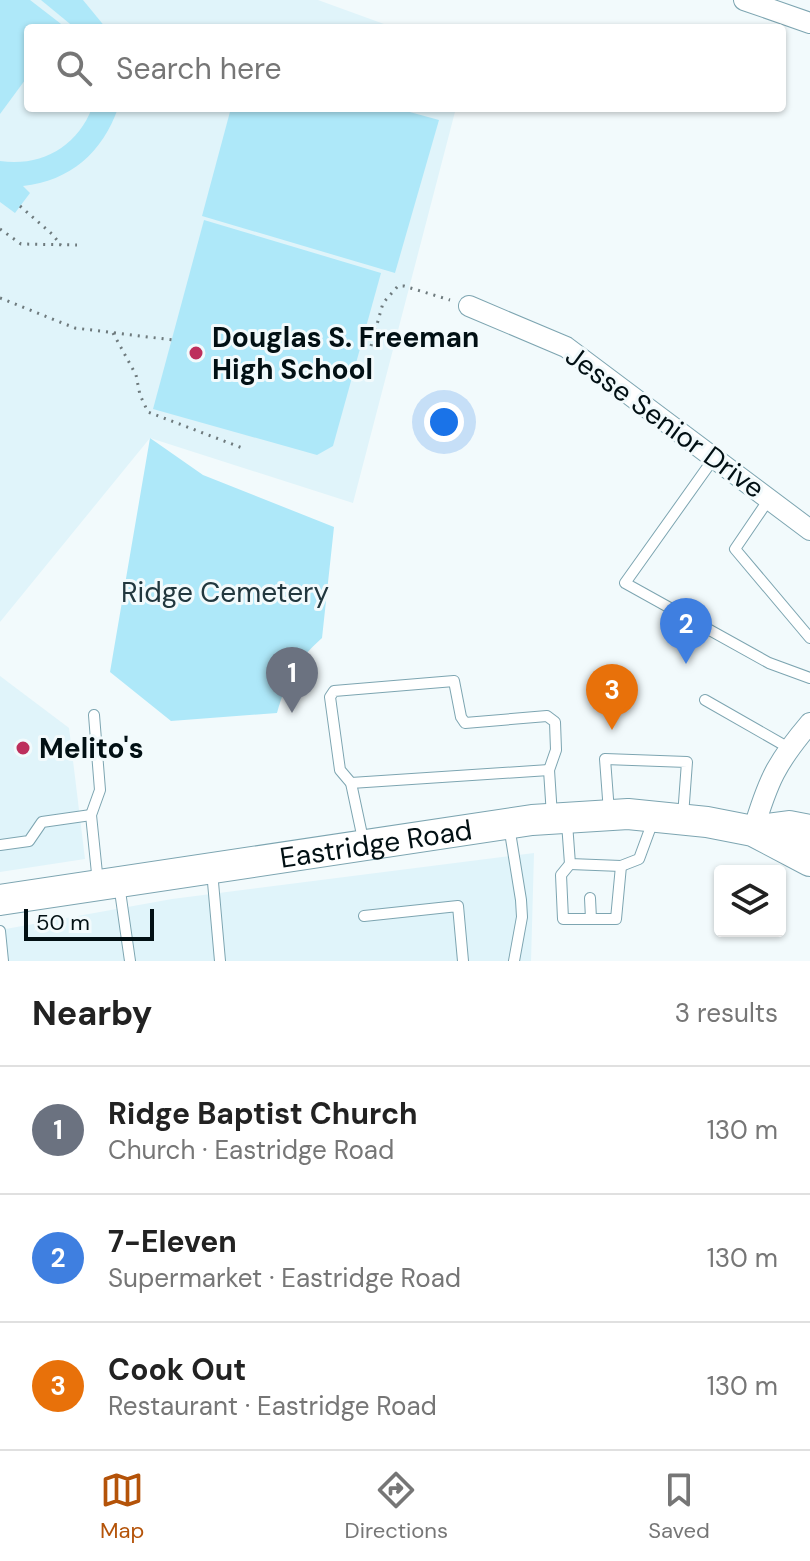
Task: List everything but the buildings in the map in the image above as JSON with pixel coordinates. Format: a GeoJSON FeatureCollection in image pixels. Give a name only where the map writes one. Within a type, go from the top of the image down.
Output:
{"type":"FeatureCollection","features":[{"type":"Feature","properties":{"kind":"main road","name":"Eastridge Road"},"geometry":{"type":"LineString","coordinates":[[0,900],[559,817],[609,814],[669,817],[753,831],[789,826],[810,830]]}},
{"type":"Feature","properties":{"kind":"main road","name":"Eastridge Road"},"geometry":{"type":"LineString","coordinates":[[753,831],[810,861]]}},
{"type":"Feature","properties":{"kind":"street"},"geometry":{"type":"LineString","coordinates":[[744,0],[810,23]]}},
{"type":"Feature","properties":{"kind":"street","name":"Jesse Senior Drive"},"geometry":{"type":"LineString","coordinates":[[469,306],[566,347],[810,530]]}},
{"type":"Feature","properties":{"kind":"street"},"geometry":{"type":"LineString","coordinates":[[753,831],[771,777],[810,723]]}},
{"type":"Feature","properties":{"kind":"lane"},"geometry":{"type":"LineString","coordinates":[[714,458],[625,583],[769,663],[810,678]]}},
{"type":"Feature","properties":{"kind":"lane"},"geometry":{"type":"LineString","coordinates":[[769,499],[735,549],[810,638]]}},
{"type":"Feature","properties":{"kind":"lane"},"geometry":{"type":"LineString","coordinates":[[364,845],[351,783],[340,770],[330,697],[334,691],[454,681],[465,723],[547,716],[555,722],[556,750],[549,770],[570,864]]}},
{"type":"Feature","properties":{"kind":"lane"},"geometry":{"type":"LineString","coordinates":[[705,700],[789,748]]}},
{"type":"Feature","properties":{"kind":"lane"},"geometry":{"type":"LineString","coordinates":[[94,715],[100,790],[91,815],[130,961]]}},
{"type":"Feature","properties":{"kind":"lane"},"geometry":{"type":"LineString","coordinates":[[570,864],[590,869],[621,866],[639,859],[669,817],[687,762],[605,759],[609,814]]}},
{"type":"Feature","properties":{"kind":"lane"},"geometry":{"type":"LineString","coordinates":[[351,783],[549,770]]}},
{"type":"Feature","properties":{"kind":"lane"},"geometry":{"type":"LineString","coordinates":[[0,845],[29,841],[42,822],[91,815]]}},
{"type":"Feature","properties":{"kind":"lane"},"geometry":{"type":"LineString","coordinates":[[509,824],[522,917],[514,961]]}},
{"type":"Feature","properties":{"kind":"lane"},"geometry":{"type":"LineString","coordinates":[[570,864],[561,875],[563,919],[616,919],[621,866]]}},
{"type":"Feature","properties":{"kind":"lane"},"geometry":{"type":"LineString","coordinates":[[212,868],[220,961]]}},
{"type":"Feature","properties":{"kind":"lane"},"geometry":{"type":"LineString","coordinates":[[590,898],[591,919]]}},
{"type":"Feature","properties":{"kind":"lane"},"geometry":{"type":"LineString","coordinates":[[364,916],[458,906],[463,961]]}},
{"type":"Feature","properties":{"kind":"lane"},"geometry":{"type":"LineString","coordinates":[[0,931],[3,961]]}},
{"type":"Feature","properties":{"kind":"path"},"geometry":{"type":"LineString","coordinates":[[20,206],[61,245]]}},
{"type":"Feature","properties":{"kind":"path"},"geometry":{"type":"LineString","coordinates":[[0,229],[21,244],[77,245]]}},
{"type":"Feature","properties":{"kind":"path"},"geometry":{"type":"LineString","coordinates":[[371,346],[383,303],[398,286],[469,306]]}},
{"type":"Feature","properties":{"kind":"path"},"geometry":{"type":"LineString","coordinates":[[0,298],[75,328],[173,340]]}},
{"type":"Feature","properties":{"kind":"path"},"geometry":{"type":"LineString","coordinates":[[113,333],[136,375],[148,412],[245,449]]}},
{"type":"Feature","properties":{"kind":"shaded area","name":"Douglas S. Freeman High School"},"geometry":{"type":"Polygon","coordinates":[[[0,0],[318,0],[384,24],[24,24],[24,112],[455,112],[353,503],[150,438],[0,622],[0,0]]]}},
{"type":"Feature","properties":{"kind":"shaded area"},"geometry":{"type":"Polygon","coordinates":[[[0,676],[69,728],[85,859],[0,872],[0,676]]]}},
{"type":"Feature","properties":{"kind":"shaded area"},"geometry":{"type":"Polygon","coordinates":[[[534,853],[531,961],[0,961],[0,930],[172,899],[534,853]]]}},
{"type":"Feature","properties":{"kind":"green space"},"geometry":{"type":"Polygon","coordinates":[[[0,0],[30,0],[61,24],[24,24],[24,81],[0,114],[0,0]]]}},
{"type":"Feature","properties":{"kind":"green space"},"geometry":{"type":"Polygon","coordinates":[[[41,0],[83,0],[103,24],[70,24],[41,0]]]}},
{"type":"Feature","properties":{"kind":"green space"},"geometry":{"type":"Polygon","coordinates":[[[90,112],[116,112],[103,138],[82,162],[56,178],[23,186],[30,193],[15,213],[0,202],[0,161],[30,161],[43,157],[67,143],[90,112]]]}},
{"type":"Feature","properties":{"kind":"green space"},"geometry":{"type":"Polygon","coordinates":[[[230,112],[410,112],[439,120],[395,273],[202,216],[230,112]]]}},
{"type":"Feature","properties":{"kind":"green space"},"geometry":{"type":"Polygon","coordinates":[[[204,220],[381,273],[333,446],[317,455],[153,409],[204,220]]]}},
{"type":"Feature","properties":{"kind":"green space","name":"Ridge Cemetery"},"geometry":{"type":"Polygon","coordinates":[[[150,438],[203,475],[334,527],[322,638],[293,672],[277,713],[171,721],[110,672],[150,438]]]}},
{"type":"Feature","properties":{"kind":"place","name":"Douglas S. Freeman High School"},"geometry":{"type":"Point","coordinates":[196,353]}},
{"type":"Feature","properties":{"kind":"place","name":"7-Eleven"},"geometry":{"type":"Point","coordinates":[686,664]}},
{"type":"Feature","properties":{"kind":"place","name":"Ridge Baptist Church"},"geometry":{"type":"Point","coordinates":[292,713]}},
{"type":"Feature","properties":{"kind":"place","name":"Cook Out"},"geometry":{"type":"Point","coordinates":[612,730]}},
{"type":"Feature","properties":{"kind":"place","name":"Melito's"},"geometry":{"type":"Point","coordinates":[23,748]}}]}
